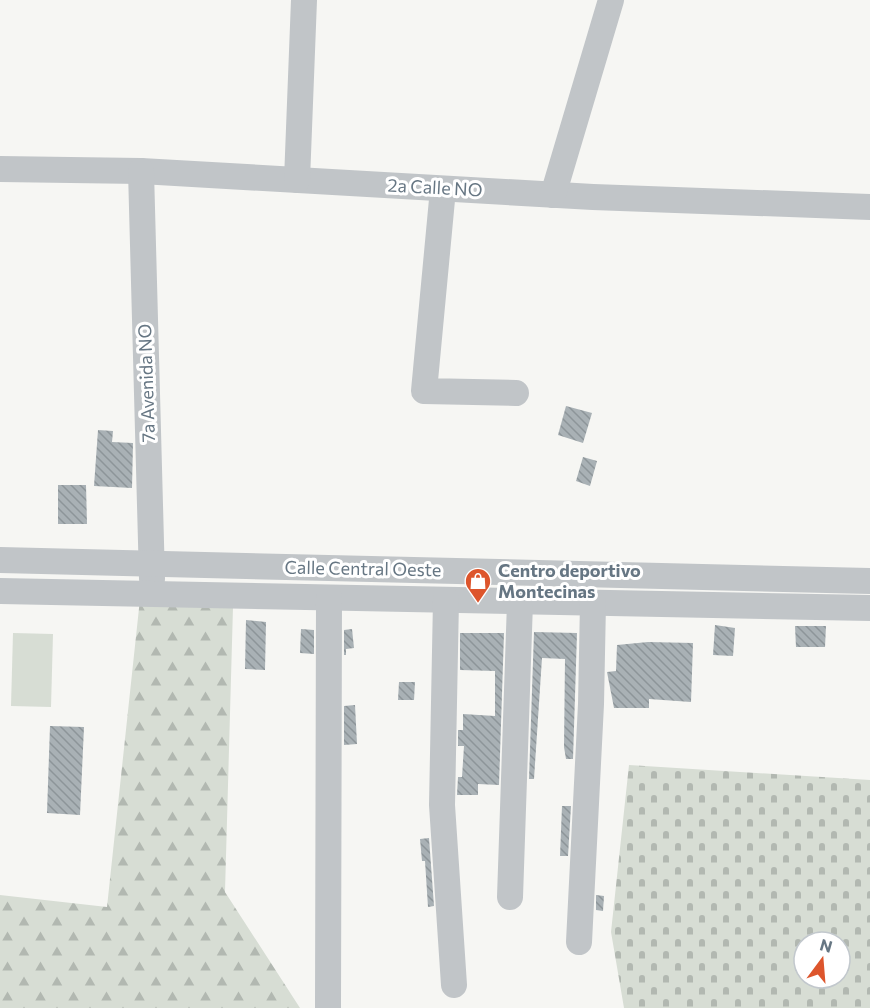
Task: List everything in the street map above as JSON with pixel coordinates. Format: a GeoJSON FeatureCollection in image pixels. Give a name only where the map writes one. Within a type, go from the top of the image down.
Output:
{"type":"FeatureCollection","features":[{"type":"Feature","properties":{"kind":"street"},"geometry":{"type":"LineString","coordinates":[[297,180],[304,0]]}},
{"type":"Feature","properties":{"kind":"street"},"geometry":{"type":"LineString","coordinates":[[553,195],[611,0]]}},
{"type":"Feature","properties":{"kind":"street","name":"2a Calle NO"},"geometry":{"type":"LineString","coordinates":[[0,169],[141,171],[553,195],[870,207]]}},
{"type":"Feature","properties":{"kind":"street","name":"7a Avenida NO"},"geometry":{"type":"LineString","coordinates":[[141,171],[152,594]]}},
{"type":"Feature","properties":{"kind":"street"},"geometry":{"type":"LineString","coordinates":[[443,189],[424,391],[516,393]]}},
{"type":"Feature","properties":{"kind":"street","name":"Calle Central Oeste"},"geometry":{"type":"LineString","coordinates":[[0,560],[870,581]]}},
{"type":"Feature","properties":{"kind":"street","name":"Calle Central Oeste"},"geometry":{"type":"LineString","coordinates":[[0,591],[870,608]]}},
{"type":"Feature","properties":{"kind":"street"},"geometry":{"type":"LineString","coordinates":[[328,1008],[329,598]]}},
{"type":"Feature","properties":{"kind":"street"},"geometry":{"type":"LineString","coordinates":[[446,600],[442,805],[454,985]]}},
{"type":"Feature","properties":{"kind":"street"},"geometry":{"type":"LineString","coordinates":[[510,897],[520,602]]}},
{"type":"Feature","properties":{"kind":"street"},"geometry":{"type":"LineString","coordinates":[[579,942],[591,704],[593,603]]}},
{"type":"Feature","properties":{"kind":"green space"},"geometry":{"type":"Polygon","coordinates":[[[140,599],[233,607],[225,892],[300,1008],[0,1008],[0,895],[107,907],[140,599]]]}},
{"type":"Feature","properties":{"kind":"green space"},"geometry":{"type":"Polygon","coordinates":[[[13,633],[53,634],[51,707],[11,706],[13,633]]]}},
{"type":"Feature","properties":{"kind":"green space"},"geometry":{"type":"Polygon","coordinates":[[[629,765],[870,780],[870,1008],[624,1008],[611,932],[629,765]]]}},
{"type":"Feature","properties":{"kind":"building"},"geometry":{"type":"Polygon","coordinates":[[[566,406],[592,413],[583,443],[558,435],[566,406]]]}},
{"type":"Feature","properties":{"kind":"building"},"geometry":{"type":"Polygon","coordinates":[[[98,430],[113,431],[112,442],[133,443],[132,488],[94,486],[98,430]]]}},
{"type":"Feature","properties":{"kind":"building"},"geometry":{"type":"Polygon","coordinates":[[[583,457],[597,461],[590,486],[576,481],[583,457]]]}},
{"type":"Feature","properties":{"kind":"building"},"geometry":{"type":"Polygon","coordinates":[[[58,485],[86,485],[87,524],[58,524],[58,485]]]}},
{"type":"Feature","properties":{"kind":"building"},"geometry":{"type":"Polygon","coordinates":[[[246,620],[266,622],[265,670],[245,669],[246,620]]]}},
{"type":"Feature","properties":{"kind":"building"},"geometry":{"type":"Polygon","coordinates":[[[715,625],[735,628],[733,656],[713,655],[715,625]]]}},
{"type":"Feature","properties":{"kind":"building"},"geometry":{"type":"Polygon","coordinates":[[[795,626],[826,626],[825,647],[796,647],[795,626]]]}},
{"type":"Feature","properties":{"kind":"building"},"geometry":{"type":"Polygon","coordinates":[[[301,629],[314,630],[314,654],[300,653],[301,629]]]}},
{"type":"Feature","properties":{"kind":"building"},"geometry":{"type":"Polygon","coordinates":[[[352,629],[354,648],[346,649],[346,655],[344,655],[344,630],[352,629]]]}},
{"type":"Feature","properties":{"kind":"building"},"geometry":{"type":"Polygon","coordinates":[[[534,632],[577,633],[573,759],[566,759],[564,747],[565,659],[542,658],[534,779],[529,779],[534,632]]]}},
{"type":"Feature","properties":{"kind":"building"},"geometry":{"type":"Polygon","coordinates":[[[460,633],[504,633],[499,785],[478,784],[478,795],[457,795],[458,777],[462,777],[464,746],[458,746],[458,730],[463,730],[463,714],[495,716],[495,671],[460,670],[460,633]]]}},
{"type":"Feature","properties":{"kind":"building"},"geometry":{"type":"Polygon","coordinates":[[[648,642],[693,643],[691,702],[649,699],[649,708],[614,708],[607,672],[616,671],[617,645],[648,642]]]}},
{"type":"Feature","properties":{"kind":"building"},"geometry":{"type":"Polygon","coordinates":[[[399,682],[415,682],[414,700],[398,700],[399,682]]]}},
{"type":"Feature","properties":{"kind":"building"},"geometry":{"type":"Polygon","coordinates":[[[355,705],[357,744],[344,745],[344,706],[355,705]]]}},
{"type":"Feature","properties":{"kind":"building"},"geometry":{"type":"Polygon","coordinates":[[[50,726],[84,727],[80,815],[47,813],[50,726]]]}},
{"type":"Feature","properties":{"kind":"building"},"geometry":{"type":"Polygon","coordinates":[[[562,806],[571,806],[568,856],[560,856],[562,806]]]}},
{"type":"Feature","properties":{"kind":"building"},"geometry":{"type":"Polygon","coordinates":[[[429,838],[434,906],[428,907],[425,861],[422,861],[420,839],[429,838]]]}},
{"type":"Feature","properties":{"kind":"building"},"geometry":{"type":"Polygon","coordinates":[[[596,895],[604,896],[603,911],[596,910],[596,895]]]}},
{"type":"Feature","properties":{"kind":"place","name":"Centro deportivo Montecinas"},"geometry":{"type":"Point","coordinates":[478,604]}}]}
